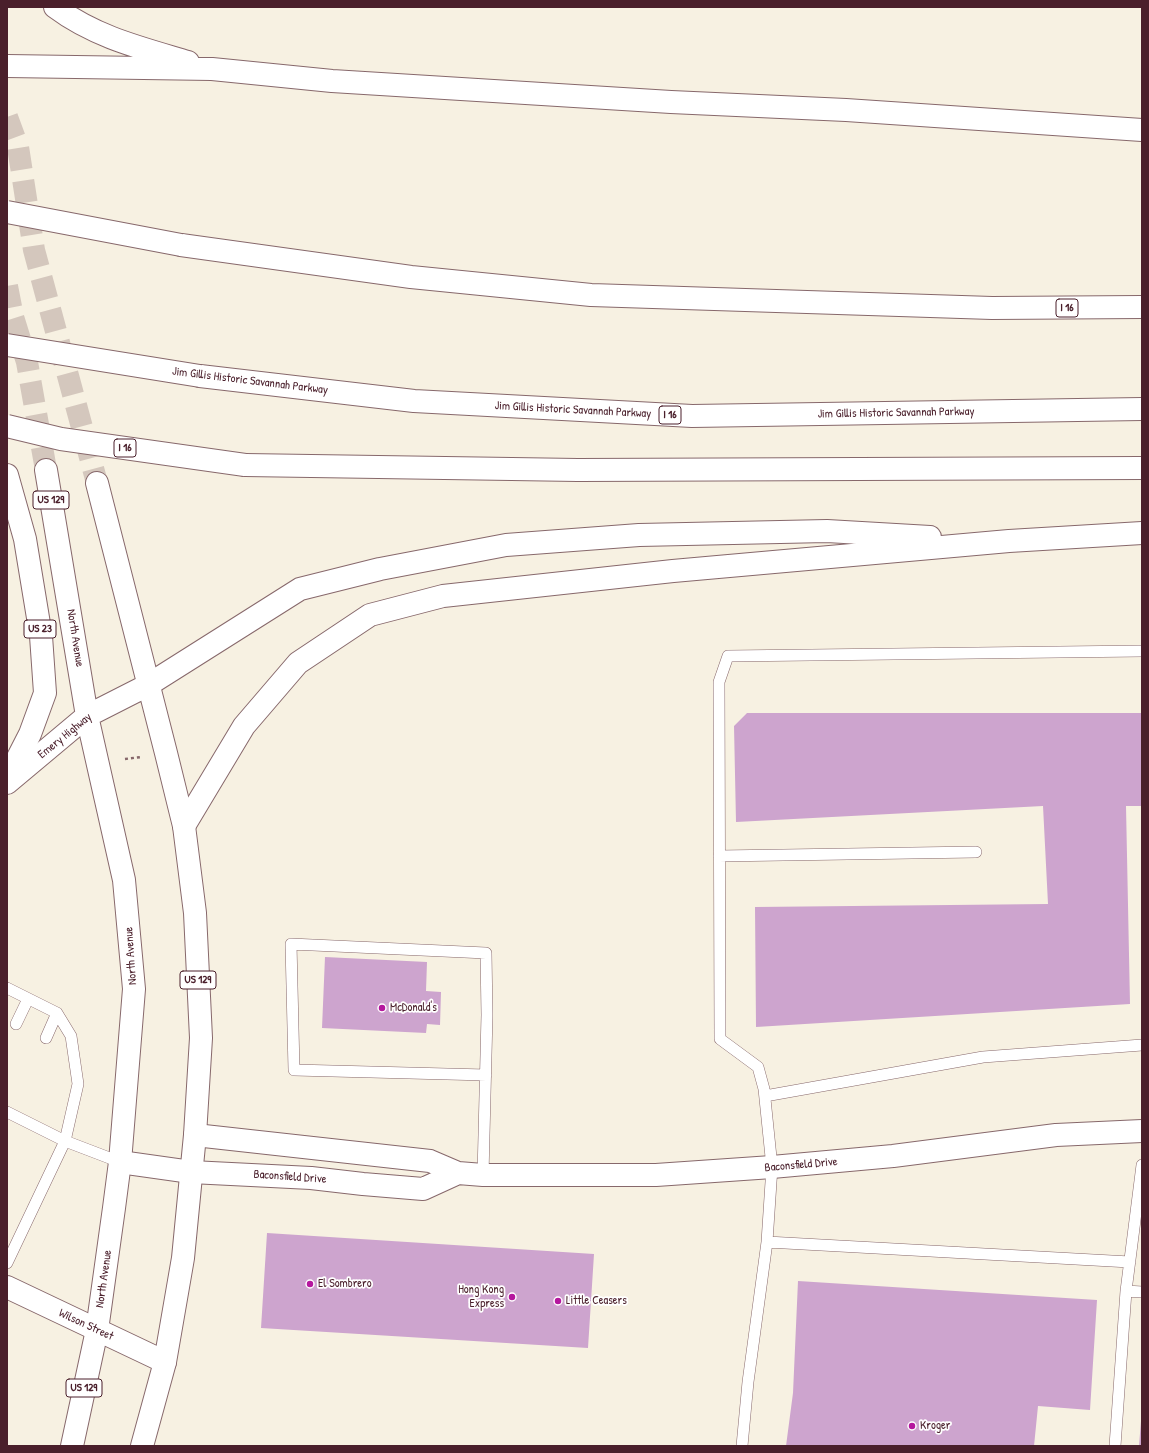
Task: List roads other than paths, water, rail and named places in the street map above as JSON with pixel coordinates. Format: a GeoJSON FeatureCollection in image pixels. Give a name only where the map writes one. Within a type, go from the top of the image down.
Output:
{"type":"FeatureCollection","features":[{"type":"Feature","properties":{"kind":"main road"},"geometry":{"type":"LineString","coordinates":[[56,7],[69,17],[109,38],[212,69]]}},
{"type":"Feature","properties":{"kind":"main road"},"geometry":{"type":"LineString","coordinates":[[7,66],[212,69],[332,81],[671,102],[846,110],[1142,130]]}},
{"type":"Feature","properties":{"kind":"main road","name":"I 16"},"geometry":{"type":"LineString","coordinates":[[7,212],[181,245],[411,277],[591,295],[992,308],[1142,307]]}},
{"type":"Feature","properties":{"kind":"main road","name":"Jim Gillis Historic Savannah Parkway"},"geometry":{"type":"LineString","coordinates":[[7,345],[200,376],[414,401],[692,416],[1142,409]]}},
{"type":"Feature","properties":{"kind":"main road","name":"I 16"},"geometry":{"type":"LineString","coordinates":[[7,426],[61,439],[245,465],[578,470],[1142,468]]}},
{"type":"Feature","properties":{"kind":"main road","name":"North Avenue"},"geometry":{"type":"LineString","coordinates":[[46,470],[87,716],[123,873],[130,928],[134,989],[120,1162],[97,1330],[72,1446]]}},
{"type":"Feature","properties":{"kind":"main road","name":"US 23"},"geometry":{"type":"LineString","coordinates":[[7,475],[25,539],[41,636],[45,693],[30,734],[7,779]]}},
{"type":"Feature","properties":{"kind":"main road"},"geometry":{"type":"LineString","coordinates":[[97,482],[148,685]]}},
{"type":"Feature","properties":{"kind":"main road","name":"Emery Highway"},"geometry":{"type":"LineString","coordinates":[[7,783],[87,716],[148,685],[300,589],[380,569],[506,545],[639,535],[827,531],[1009,541]]}},
{"type":"Feature","properties":{"kind":"main road"},"geometry":{"type":"LineString","coordinates":[[184,826],[244,726],[298,663],[370,615],[443,596],[673,571],[1009,541],[1142,533]]}},
{"type":"Feature","properties":{"kind":"main road","name":"US 129"},"geometry":{"type":"LineString","coordinates":[[142,1446],[165,1362],[183,1258],[196,1135],[201,1038],[195,913],[184,826],[148,685]]}},
{"type":"Feature","properties":{"kind":"main road","name":"Baconsfield Drive"},"geometry":{"type":"LineString","coordinates":[[196,1135],[430,1161],[458,1173],[483,1175],[656,1175],[772,1167],[893,1156],[1056,1135],[1142,1131]]}},
{"type":"Feature","properties":{"kind":"main road","name":"Baconsfield Drive"},"geometry":{"type":"LineString","coordinates":[[120,1162],[191,1172],[311,1178],[363,1184],[424,1188],[458,1173]]}},
{"type":"Feature","properties":{"kind":"main road","name":"Wilson Street"},"geometry":{"type":"LineString","coordinates":[[7,1287],[165,1362]]}},
{"type":"Feature","properties":{"kind":"lane"},"geometry":{"type":"LineString","coordinates":[[742,1446],[748,1382],[767,1242],[772,1167],[765,1096],[758,1066],[720,1039],[719,682],[728,656],[1142,651]]}},
{"type":"Feature","properties":{"kind":"lane"},"geometry":{"type":"LineString","coordinates":[[719,856],[976,852]]}},
{"type":"Feature","properties":{"kind":"lane"},"geometry":{"type":"LineString","coordinates":[[483,1175],[486,1075],[487,1015],[486,953],[291,944],[294,1070],[486,1075]]}},
{"type":"Feature","properties":{"kind":"lane"},"geometry":{"type":"LineString","coordinates":[[7,988],[57,1013],[71,1036],[78,1084],[65,1140],[7,1263]]}},
{"type":"Feature","properties":{"kind":"lane"},"geometry":{"type":"LineString","coordinates":[[16,1024],[28,999]]}},
{"type":"Feature","properties":{"kind":"lane"},"geometry":{"type":"LineString","coordinates":[[46,1038],[57,1013]]}},
{"type":"Feature","properties":{"kind":"lane"},"geometry":{"type":"LineString","coordinates":[[765,1096],[983,1057],[1142,1046]]}},
{"type":"Feature","properties":{"kind":"lane"},"geometry":{"type":"LineString","coordinates":[[12,1110],[65,1140],[120,1162]]}},
{"type":"Feature","properties":{"kind":"lane"},"geometry":{"type":"LineString","coordinates":[[1115,1446],[1126,1291],[1130,1262],[1139,1219],[1142,1165]]}},
{"type":"Feature","properties":{"kind":"lane"},"geometry":{"type":"LineString","coordinates":[[767,1242],[1130,1262]]}},
{"type":"Feature","properties":{"kind":"lane"},"geometry":{"type":"LineString","coordinates":[[1126,1291],[1142,1292]]}},
{"type":"Feature","properties":{"kind":"tunnel"},"geometry":{"type":"LineString","coordinates":[[7,117],[18,147],[34,250],[97,483]]}},
{"type":"Feature","properties":{"kind":"tunnel"},"geometry":{"type":"LineString","coordinates":[[7,286],[13,317],[27,362],[46,470]]}},
{"type":"Feature","properties":{"kind":"place","name":"McDonald's"},"geometry":{"type":"Point","coordinates":[382,1008]}},
{"type":"Feature","properties":{"kind":"place","name":"El Sombrero"},"geometry":{"type":"Point","coordinates":[310,1284]}},
{"type":"Feature","properties":{"kind":"place","name":"Hong Kong Express"},"geometry":{"type":"Point","coordinates":[512,1297]}},
{"type":"Feature","properties":{"kind":"place","name":"Little Ceasers"},"geometry":{"type":"Point","coordinates":[558,1301]}},
{"type":"Feature","properties":{"kind":"place","name":"Kroger"},"geometry":{"type":"Point","coordinates":[912,1426]}}]}
